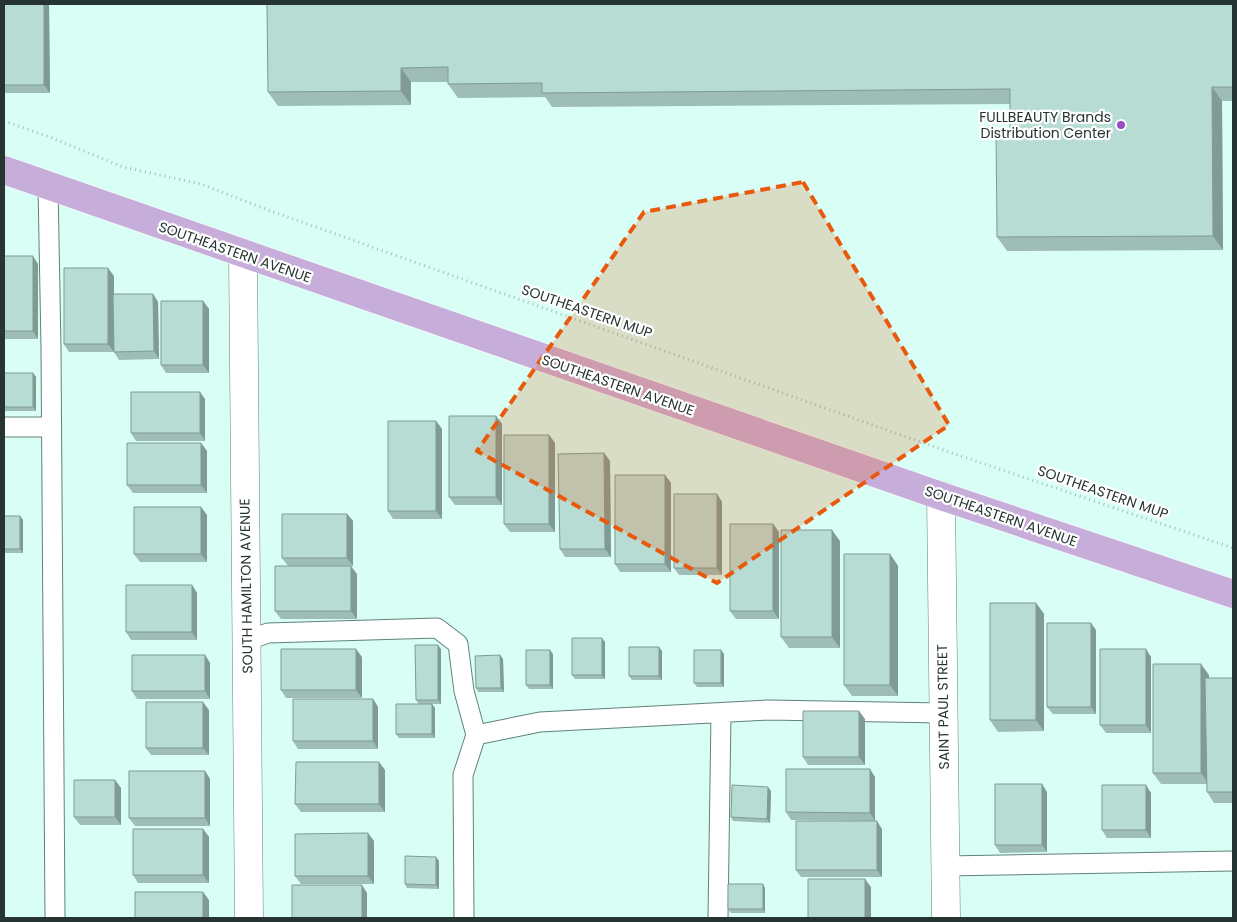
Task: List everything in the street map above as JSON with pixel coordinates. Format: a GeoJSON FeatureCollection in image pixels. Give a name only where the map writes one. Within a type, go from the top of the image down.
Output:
{"type":"FeatureCollection","features":[{"type":"Feature","properties":{"kind":"main road","name":"SOUTHEASTERN AVENUE"},"geometry":{"type":"LineString","coordinates":[[4,170],[243,255],[941,496],[1233,594]]}},
{"type":"Feature","properties":{"kind":"street","name":"SOUTH HAMILTON AVENUE"},"geometry":{"type":"LineString","coordinates":[[243,255],[249,918]]}},
{"type":"Feature","properties":{"kind":"street","name":"SAINT PAUL STREET"},"geometry":{"type":"LineString","coordinates":[[941,496],[946,918]]}},
{"type":"Feature","properties":{"kind":"lane"},"geometry":{"type":"LineString","coordinates":[[48,185],[55,918]]}},
{"type":"Feature","properties":{"kind":"lane"},"geometry":{"type":"LineString","coordinates":[[4,427],[51,427]]}},
{"type":"Feature","properties":{"kind":"lane"},"geometry":{"type":"LineString","coordinates":[[246,641],[268,633],[437,628],[458,644],[464,691],[476,735],[463,775],[464,918]]}},
{"type":"Feature","properties":{"kind":"lane"},"geometry":{"type":"LineString","coordinates":[[476,735],[540,722],[768,710],[943,713]]}},
{"type":"Feature","properties":{"kind":"lane"},"geometry":{"type":"LineString","coordinates":[[718,918],[721,713]]}},
{"type":"Feature","properties":{"kind":"lane"},"geometry":{"type":"LineString","coordinates":[[945,866],[1233,862]]}},
{"type":"Feature","properties":{"kind":"path","name":"SOUTHEASTERN MUP"},"geometry":{"type":"LineString","coordinates":[[4,121],[123,167],[200,184],[268,210],[966,458],[1233,548]]}},
{"type":"Feature","properties":{"kind":"highlighted area"},"geometry":{"type":"Polygon","coordinates":[[[803,182],[949,425],[717,583],[477,451],[644,212],[803,182]]]}},
{"type":"Feature","properties":{"kind":"building"},"geometry":{"type":"Polygon","coordinates":[[[4,4],[44,4],[44,85],[4,85],[4,4]]]}},
{"type":"Feature","properties":{"kind":"building","name":"FULLBEAUTY Brands Distribution Center"},"geometry":{"type":"Polygon","coordinates":[[[267,4],[1233,4],[1233,87],[1212,87],[1213,236],[997,237],[996,129],[1010,129],[1010,89],[542,93],[542,83],[448,84],[448,67],[401,68],[401,91],[268,92],[267,4]]]}},
{"type":"Feature","properties":{"kind":"building"},"geometry":{"type":"Polygon","coordinates":[[[4,256],[33,256],[33,331],[4,331],[4,256]]]}},
{"type":"Feature","properties":{"kind":"building"},"geometry":{"type":"Polygon","coordinates":[[[64,268],[108,268],[108,344],[64,344],[64,268]]]}},
{"type":"Feature","properties":{"kind":"building"},"geometry":{"type":"Polygon","coordinates":[[[113,294],[153,294],[154,351],[114,352],[113,294]]]}},
{"type":"Feature","properties":{"kind":"building"},"geometry":{"type":"Polygon","coordinates":[[[161,301],[203,301],[203,365],[161,365],[161,301]]]}},
{"type":"Feature","properties":{"kind":"building"},"geometry":{"type":"Polygon","coordinates":[[[4,373],[33,373],[33,407],[4,407],[4,373]]]}},
{"type":"Feature","properties":{"kind":"building"},"geometry":{"type":"Polygon","coordinates":[[[131,392],[200,392],[200,433],[131,433],[131,392]]]}},
{"type":"Feature","properties":{"kind":"building"},"geometry":{"type":"Polygon","coordinates":[[[449,416],[496,416],[496,497],[449,497],[449,416]]]}},
{"type":"Feature","properties":{"kind":"building"},"geometry":{"type":"Polygon","coordinates":[[[388,421],[436,421],[436,511],[388,511],[388,421]]]}},
{"type":"Feature","properties":{"kind":"building"},"geometry":{"type":"Polygon","coordinates":[[[504,435],[549,435],[549,524],[504,524],[504,435]]]}},
{"type":"Feature","properties":{"kind":"building"},"geometry":{"type":"Polygon","coordinates":[[[127,443],[201,443],[201,485],[127,485],[127,443]]]}},
{"type":"Feature","properties":{"kind":"building"},"geometry":{"type":"Polygon","coordinates":[[[604,453],[605,549],[560,549],[558,454],[604,453]]]}},
{"type":"Feature","properties":{"kind":"building"},"geometry":{"type":"Polygon","coordinates":[[[615,475],[665,475],[665,564],[615,564],[615,475]]]}},
{"type":"Feature","properties":{"kind":"building"},"geometry":{"type":"Polygon","coordinates":[[[674,494],[717,494],[717,568],[674,568],[674,494]]]}},
{"type":"Feature","properties":{"kind":"building"},"geometry":{"type":"Polygon","coordinates":[[[134,507],[201,507],[201,554],[134,554],[134,507]]]}},
{"type":"Feature","properties":{"kind":"building"},"geometry":{"type":"Polygon","coordinates":[[[282,514],[347,514],[347,558],[282,558],[282,514]]]}},
{"type":"Feature","properties":{"kind":"building"},"geometry":{"type":"Polygon","coordinates":[[[4,516],[20,516],[20,549],[4,549],[4,516]]]}},
{"type":"Feature","properties":{"kind":"building"},"geometry":{"type":"Polygon","coordinates":[[[730,524],[773,524],[773,611],[730,611],[730,524]]]}},
{"type":"Feature","properties":{"kind":"building"},"geometry":{"type":"Polygon","coordinates":[[[781,530],[832,530],[832,637],[781,637],[781,530]]]}},
{"type":"Feature","properties":{"kind":"building"},"geometry":{"type":"Polygon","coordinates":[[[844,554],[890,554],[890,685],[844,685],[844,554]]]}},
{"type":"Feature","properties":{"kind":"building"},"geometry":{"type":"Polygon","coordinates":[[[275,566],[351,566],[351,611],[275,611],[275,566]]]}},
{"type":"Feature","properties":{"kind":"building"},"geometry":{"type":"Polygon","coordinates":[[[126,585],[192,585],[192,632],[126,632],[126,585]]]}},
{"type":"Feature","properties":{"kind":"building"},"geometry":{"type":"Polygon","coordinates":[[[990,603],[1036,603],[1036,720],[990,720],[990,603]]]}},
{"type":"Feature","properties":{"kind":"building"},"geometry":{"type":"Polygon","coordinates":[[[1047,623],[1091,623],[1091,707],[1047,707],[1047,623]]]}},
{"type":"Feature","properties":{"kind":"building"},"geometry":{"type":"Polygon","coordinates":[[[572,638],[602,638],[602,675],[572,675],[572,638]]]}},
{"type":"Feature","properties":{"kind":"building"},"geometry":{"type":"Polygon","coordinates":[[[415,645],[438,645],[438,700],[416,700],[415,645]]]}},
{"type":"Feature","properties":{"kind":"building"},"geometry":{"type":"Polygon","coordinates":[[[629,647],[659,647],[659,676],[629,676],[629,647]]]}},
{"type":"Feature","properties":{"kind":"building"},"geometry":{"type":"Polygon","coordinates":[[[281,649],[356,649],[356,690],[281,690],[281,649]]]}},
{"type":"Feature","properties":{"kind":"building"},"geometry":{"type":"Polygon","coordinates":[[[1100,649],[1146,649],[1146,725],[1100,725],[1100,649]]]}},
{"type":"Feature","properties":{"kind":"building"},"geometry":{"type":"Polygon","coordinates":[[[526,650],[550,650],[550,685],[526,685],[526,650]]]}},
{"type":"Feature","properties":{"kind":"building"},"geometry":{"type":"Polygon","coordinates":[[[694,650],[721,650],[721,683],[694,683],[694,650]]]}},
{"type":"Feature","properties":{"kind":"building"},"geometry":{"type":"Polygon","coordinates":[[[132,655],[205,655],[205,691],[132,691],[132,655]]]}},
{"type":"Feature","properties":{"kind":"building"},"geometry":{"type":"Polygon","coordinates":[[[500,655],[501,688],[476,688],[475,656],[500,655]]]}},
{"type":"Feature","properties":{"kind":"building"},"geometry":{"type":"Polygon","coordinates":[[[1153,664],[1201,664],[1201,773],[1153,773],[1153,664]]]}},
{"type":"Feature","properties":{"kind":"building"},"geometry":{"type":"Polygon","coordinates":[[[1205,678],[1233,678],[1233,792],[1207,792],[1205,678]]]}},
{"type":"Feature","properties":{"kind":"building"},"geometry":{"type":"Polygon","coordinates":[[[293,699],[373,699],[373,741],[293,741],[293,699]]]}},
{"type":"Feature","properties":{"kind":"building"},"geometry":{"type":"Polygon","coordinates":[[[146,702],[203,702],[203,748],[146,748],[146,702]]]}},
{"type":"Feature","properties":{"kind":"building"},"geometry":{"type":"Polygon","coordinates":[[[396,704],[432,704],[432,734],[396,734],[396,704]]]}},
{"type":"Feature","properties":{"kind":"building"},"geometry":{"type":"Polygon","coordinates":[[[803,711],[859,711],[859,757],[803,757],[803,711]]]}},
{"type":"Feature","properties":{"kind":"building"},"geometry":{"type":"Polygon","coordinates":[[[296,762],[379,762],[379,804],[295,804],[296,762]]]}},
{"type":"Feature","properties":{"kind":"building"},"geometry":{"type":"Polygon","coordinates":[[[786,769],[870,769],[870,813],[786,812],[786,769]]]}},
{"type":"Feature","properties":{"kind":"building"},"geometry":{"type":"Polygon","coordinates":[[[129,771],[205,771],[205,818],[129,818],[129,771]]]}},
{"type":"Feature","properties":{"kind":"building"},"geometry":{"type":"Polygon","coordinates":[[[74,780],[115,780],[115,817],[74,817],[74,780]]]}},
{"type":"Feature","properties":{"kind":"building"},"geometry":{"type":"Polygon","coordinates":[[[995,784],[1042,784],[1042,845],[995,845],[995,784]]]}},
{"type":"Feature","properties":{"kind":"building"},"geometry":{"type":"Polygon","coordinates":[[[732,785],[768,787],[767,819],[731,817],[732,785]]]}},
{"type":"Feature","properties":{"kind":"building"},"geometry":{"type":"Polygon","coordinates":[[[1102,785],[1146,785],[1146,830],[1102,830],[1102,785]]]}},
{"type":"Feature","properties":{"kind":"building"},"geometry":{"type":"Polygon","coordinates":[[[796,821],[877,821],[877,870],[796,870],[796,821]]]}},
{"type":"Feature","properties":{"kind":"building"},"geometry":{"type":"Polygon","coordinates":[[[133,829],[203,829],[203,875],[133,875],[133,829]]]}},
{"type":"Feature","properties":{"kind":"building"},"geometry":{"type":"Polygon","coordinates":[[[368,833],[368,876],[295,876],[295,834],[368,833]]]}},
{"type":"Feature","properties":{"kind":"building"},"geometry":{"type":"Polygon","coordinates":[[[405,856],[436,857],[436,885],[405,884],[405,856]]]}},
{"type":"Feature","properties":{"kind":"building"},"geometry":{"type":"Polygon","coordinates":[[[808,879],[865,879],[865,918],[808,918],[808,879]]]}},
{"type":"Feature","properties":{"kind":"building"},"geometry":{"type":"Polygon","coordinates":[[[728,884],[763,884],[763,909],[728,909],[728,884]]]}},
{"type":"Feature","properties":{"kind":"building"},"geometry":{"type":"Polygon","coordinates":[[[292,885],[362,885],[362,918],[292,918],[292,885]]]}},
{"type":"Feature","properties":{"kind":"building"},"geometry":{"type":"Polygon","coordinates":[[[135,892],[203,892],[203,918],[135,918],[135,892]]]}},
{"type":"Feature","properties":{"kind":"place","name":"FULLBEAUTY Brands Distribution Center"},"geometry":{"type":"Point","coordinates":[1121,125]}}]}
